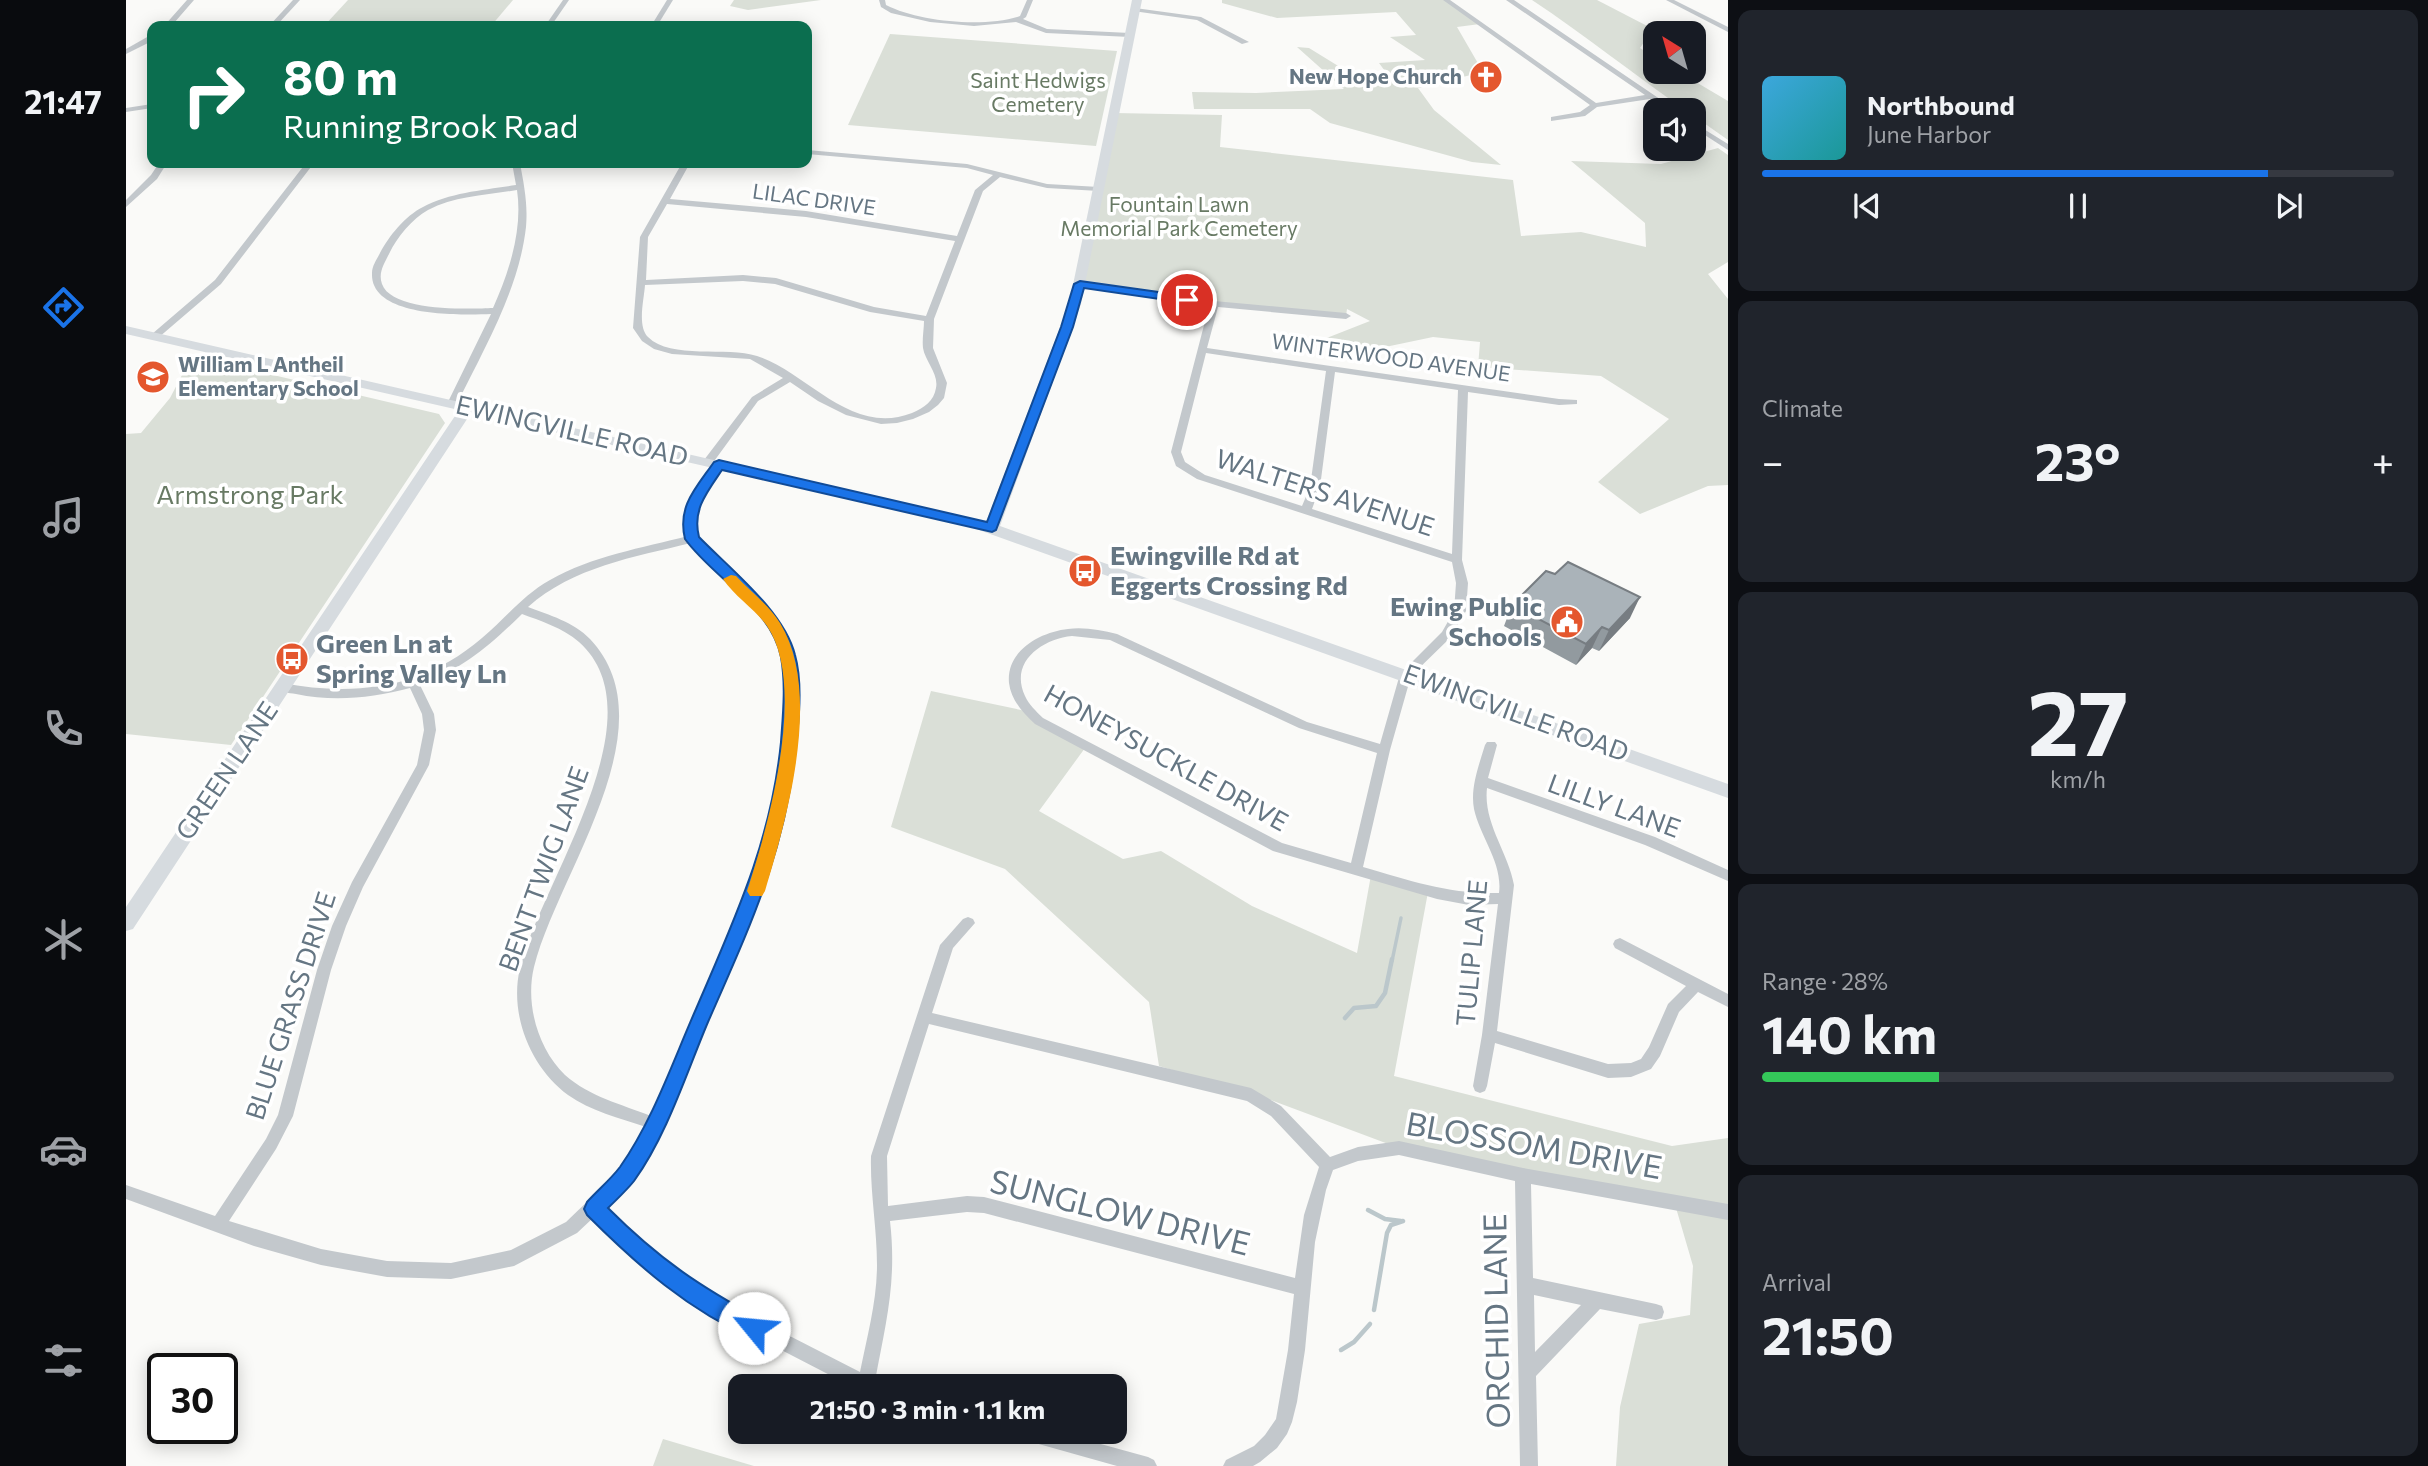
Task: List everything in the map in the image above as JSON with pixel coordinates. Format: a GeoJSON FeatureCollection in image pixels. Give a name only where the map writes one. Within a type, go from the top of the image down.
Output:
{"type":"FeatureCollection","features":[{"type":"Feature","properties":{"kind":"street"},"geometry":{"type":"LineString","coordinates":[[172,21],[191,0]]}},
{"type":"Feature","properties":{"kind":"street"},"geometry":{"type":"LineString","coordinates":[[277,21],[297,0]]}},
{"type":"Feature","properties":{"kind":"street"},"geometry":{"type":"LineString","coordinates":[[551,21],[566,0]]}},
{"type":"Feature","properties":{"kind":"street"},"geometry":{"type":"LineString","coordinates":[[657,21],[670,0]]}},
{"type":"Feature","properties":{"kind":"street"},"geometry":{"type":"LineString","coordinates":[[882,0],[883,6],[890,12],[909,17],[993,24],[1018,20],[1026,14],[1030,0]]}},
{"type":"Feature","properties":{"kind":"street"},"geometry":{"type":"LineString","coordinates":[[1446,0],[1595,105]]}},
{"type":"Feature","properties":{"kind":"street"},"geometry":{"type":"LineString","coordinates":[[1509,0],[1655,98]]}},
{"type":"Feature","properties":{"kind":"street"},"geometry":{"type":"LineString","coordinates":[[1668,0],[1728,30]]}},
{"type":"Feature","properties":{"kind":"street"},"geometry":{"type":"LineString","coordinates":[[992,527],[1067,327],[1080,284],[1136,5],[1199,18],[1245,42]]}},
{"type":"Feature","properties":{"kind":"street"},"geometry":{"type":"LineString","coordinates":[[1018,20],[1046,31],[1130,35]]}},
{"type":"Feature","properties":{"kind":"street"},"geometry":{"type":"LineString","coordinates":[[128,50],[147,40]]}},
{"type":"Feature","properties":{"kind":"street"},"geometry":{"type":"LineString","coordinates":[[1554,119],[1582,114],[1595,105],[1652,96]]}},
{"type":"Feature","properties":{"kind":"street"},"geometry":{"type":"LineString","coordinates":[[126,110],[147,107]]}},
{"type":"Feature","properties":{"kind":"street"},"geometry":{"type":"LineString","coordinates":[[1706,133],[1728,148]]}},
{"type":"Feature","properties":{"kind":"street"},"geometry":{"type":"LineString","coordinates":[[812,152],[967,166],[1048,186],[1098,189]]}},
{"type":"Feature","properties":{"kind":"street"},"geometry":{"type":"LineString","coordinates":[[126,205],[160,168]]}},
{"type":"Feature","properties":{"kind":"street"},"geometry":{"type":"LineString","coordinates":[[155,336],[218,282],[306,168]]}},
{"type":"Feature","properties":{"kind":"street","name":"GREEN LANE"},"geometry":{"type":"LineString","coordinates":[[126,923],[282,687],[459,406],[520,243],[524,207],[518,168]]}},
{"type":"Feature","properties":{"kind":"street"},"geometry":{"type":"LineString","coordinates":[[683,168],[649,224],[642,244],[638,328],[644,340],[671,351],[750,356],[848,413],[881,421],[916,415],[939,398],[942,383],[929,348],[929,319],[979,190],[1000,173]]}},
{"type":"Feature","properties":{"kind":"street"},"geometry":{"type":"LineString","coordinates":[[496,311],[446,312],[408,306],[382,290],[377,283],[376,269],[406,223],[427,207],[461,196],[522,187]]}},
{"type":"Feature","properties":{"kind":"street","name":"LILAC DRIVE"},"geometry":{"type":"LineString","coordinates":[[663,201],[806,214],[961,239]]}},
{"type":"Feature","properties":{"kind":"street"},"geometry":{"type":"LineString","coordinates":[[640,283],[743,278],[776,281],[873,310],[929,319]]}},
{"type":"Feature","properties":{"kind":"street"},"geometry":{"type":"LineString","coordinates":[[1080,284],[1214,303],[1346,316]]}},
{"type":"Feature","properties":{"kind":"street","name":"WALTERS AVENUE"},"geometry":{"type":"LineString","coordinates":[[1214,303],[1176,452],[1180,464],[1201,477],[1457,559]]}},
{"type":"Feature","properties":{"kind":"street","name":"EWINGVILLE ROAD"},"geometry":{"type":"LineString","coordinates":[[126,330],[992,527],[1728,791]]}},
{"type":"Feature","properties":{"kind":"street","name":"WINTERWOOD AVENUE"},"geometry":{"type":"LineString","coordinates":[[1202,350],[1574,402]]}},
{"type":"Feature","properties":{"kind":"street"},"geometry":{"type":"LineString","coordinates":[[1306,511],[1315,487],[1331,369]]}},
{"type":"Feature","properties":{"kind":"street"},"geometry":{"type":"LineString","coordinates":[[126,1192],[312,1256],[355,1266],[428,1274],[462,1272],[522,1254],[573,1226],[594,1209],[627,1174],[655,1124],[760,880],[785,784],[790,738],[791,674],[782,639],[763,611],[692,539],[688,523],[689,513],[713,463],[755,399],[790,378]]}},
{"type":"Feature","properties":{"kind":"street"},"geometry":{"type":"LineString","coordinates":[[1463,388],[1457,559],[1463,587],[1460,611],[1446,635],[1406,674],[1384,750],[1356,869],[1437,894],[1469,899],[1506,898]]}},
{"type":"Feature","properties":{"kind":"street"},"geometry":{"type":"LineString","coordinates":[[282,687],[319,695],[341,695],[363,694],[413,682],[471,654],[519,608],[554,583],[593,565],[692,539]]}},
{"type":"Feature","properties":{"kind":"street","name":"BENT TWIG LANE"},"geometry":{"type":"LineString","coordinates":[[519,608],[572,631],[593,650],[609,685],[614,730],[605,774],[527,968],[523,989],[524,1013],[530,1034],[552,1071],[571,1088],[592,1101],[655,1124]]}},
{"type":"Feature","properties":{"kind":"street","name":"HONEYSUCKLE DRIVE"},"geometry":{"type":"LineString","coordinates":[[1356,869],[1278,847],[1039,721],[1021,703],[1016,693],[1014,671],[1026,652],[1046,638],[1072,632],[1098,634],[1112,637],[1303,725],[1384,750]]}},
{"type":"Feature","properties":{"kind":"street","name":"BLUE GRASS DRIVE"},"geometry":{"type":"LineString","coordinates":[[218,1225],[271,1144],[285,1116],[324,970],[339,926],[357,886],[423,765],[430,730],[424,702],[413,682]]}},
{"type":"Feature","properties":{"kind":"street","name":"TULIP LANE"},"geometry":{"type":"LineString","coordinates":[[1480,1086],[1506,898],[1506,873],[1481,810],[1482,781],[1491,745]]}},
{"type":"Feature","properties":{"kind":"street","name":"LILLY LANE"},"geometry":{"type":"LineString","coordinates":[[1482,781],[1650,841],[1728,876]]}},
{"type":"Feature","properties":{"kind":"street"},"geometry":{"type":"LineString","coordinates":[[869,1374],[885,1286],[877,1175],[879,1156],[947,945],[968,923]]}},
{"type":"Feature","properties":{"kind":"street"},"geometry":{"type":"LineString","coordinates":[[1620,944],[1728,1001]]}},
{"type":"Feature","properties":{"kind":"street"},"geometry":{"type":"LineString","coordinates":[[1489,1035],[1608,1071],[1631,1070],[1646,1064],[1655,1051],[1673,1008],[1697,984]]}},
{"type":"Feature","properties":{"kind":"street"},"geometry":{"type":"LineString","coordinates":[[925,1017],[1251,1095],[1276,1111],[1327,1166],[1315,1201],[1298,1350],[1282,1427],[1256,1457],[1232,1466]]}},
{"type":"Feature","properties":{"kind":"street","name":"BLOSSOM DRIVE"},"geometry":{"type":"LineString","coordinates":[[1327,1166],[1358,1154],[1399,1148],[1523,1175],[1728,1212]]}},
{"type":"Feature","properties":{"kind":"street","name":"ORCHID LANE"},"geometry":{"type":"LineString","coordinates":[[1523,1175],[1530,1466]]}},
{"type":"Feature","properties":{"kind":"street","name":"SUNGLOW DRIVE"},"geometry":{"type":"LineString","coordinates":[[881,1214],[967,1204],[984,1205],[1303,1288]]}},
{"type":"Feature","properties":{"kind":"street"},"geometry":{"type":"LineString","coordinates":[[594,1209],[642,1256],[698,1298],[844,1374]]}},
{"type":"Feature","properties":{"kind":"street"},"geometry":{"type":"LineString","coordinates":[[1526,1285],[1656,1312]]}},
{"type":"Feature","properties":{"kind":"street"},"geometry":{"type":"LineString","coordinates":[[1528,1372],[1597,1300]]}},
{"type":"Feature","properties":{"kind":"street"},"geometry":{"type":"LineString","coordinates":[[1070,1444],[1147,1466]]}},
{"type":"Feature","properties":{"kind":"green space"},"geometry":{"type":"Polygon","coordinates":[[[348,0],[513,0],[495,21],[329,21],[348,0]]]}},
{"type":"Feature","properties":{"kind":"green space"},"geometry":{"type":"Polygon","coordinates":[[[734,0],[821,0],[748,10],[730,6],[734,0]]]}},
{"type":"Feature","properties":{"kind":"green space"},"geometry":{"type":"Polygon","coordinates":[[[1222,0],[1448,0],[1480,24],[1457,27],[1483,72],[1418,88],[1434,110],[1501,165],[1472,162],[1330,123],[1310,109],[1194,109],[1192,92],[1256,93],[1344,89],[1297,47],[1309,48],[1361,80],[1390,78],[1379,63],[1425,60],[1390,37],[1416,35],[1396,12],[1277,18],[1222,3],[1222,0]]]}},
{"type":"Feature","properties":{"kind":"green space"},"geometry":{"type":"Polygon","coordinates":[[[1532,0],[1597,0],[1643,24],[1643,44],[1640,48],[1643,50],[1643,79],[1532,0]]]}},
{"type":"Feature","properties":{"kind":"green space","name":"Saint Hedwigs Cemetery"},"geometry":{"type":"Polygon","coordinates":[[[890,34],[1117,51],[1096,146],[848,125],[890,34]]]}},
{"type":"Feature","properties":{"kind":"green space"},"geometry":{"type":"Polygon","coordinates":[[[1649,84],[1699,84],[1728,101],[1728,140],[1706,124],[1706,98],[1669,98],[1649,84]]]}},
{"type":"Feature","properties":{"kind":"green space","name":"Fountain Lawn Memorial Park Cemetery"},"geometry":{"type":"Polygon","coordinates":[[[1114,113],[1222,115],[1220,147],[1513,180],[1521,236],[1581,232],[1646,247],[1645,223],[1571,161],[1661,164],[1672,161],[1706,161],[1706,151],[1718,148],[1728,155],[1728,262],[1708,274],[1728,299],[1728,485],[1708,486],[1640,514],[1598,482],[1669,419],[1601,376],[1478,367],[1480,342],[1433,337],[1366,351],[1314,343],[1370,321],[1347,309],[1346,316],[1214,304],[1080,284],[1114,113]]]}},
{"type":"Feature","properties":{"kind":"green space","name":"Armstrong Park"},"geometry":{"type":"Polygon","coordinates":[[[192,356],[439,414],[445,423],[231,745],[126,734],[126,434],[141,433],[170,398],[192,356]]]}},
{"type":"Feature","properties":{"kind":"green space"},"geometry":{"type":"Polygon","coordinates":[[[931,691],[1026,711],[1085,748],[1039,811],[1123,859],[1161,851],[1252,906],[1357,953],[1371,875],[1428,892],[1394,1076],[1672,1146],[1728,1138],[1728,1466],[1616,1466],[1620,1407],[1639,1324],[1690,1315],[1693,1266],[1674,1201],[1399,1148],[1265,1098],[1159,1066],[1149,1002],[1005,869],[891,827],[931,691]]]}},
{"type":"Feature","properties":{"kind":"green space"},"geometry":{"type":"Polygon","coordinates":[[[663,1439],[754,1466],[653,1466],[663,1439]]]}},
{"type":"Feature","properties":{"kind":"building"},"geometry":{"type":"Polygon","coordinates":[[[1568,562],[1640,597],[1609,630],[1602,627],[1586,644],[1512,605],[1546,571],[1555,574],[1568,562]]]}},
{"type":"Feature","properties":{"kind":"waterway"},"geometry":{"type":"LineString","coordinates":[[1392,961],[1401,918]]}},
{"type":"Feature","properties":{"kind":"waterway"},"geometry":{"type":"LineString","coordinates":[[1345,1018],[1354,1008],[1376,1006],[1385,993],[1392,959]]}},
{"type":"Feature","properties":{"kind":"waterway"},"geometry":{"type":"LineString","coordinates":[[1368,1210],[1385,1219],[1401,1221]]}},
{"type":"Feature","properties":{"kind":"waterway"},"geometry":{"type":"LineString","coordinates":[[1374,1310],[1387,1233],[1391,1225],[1403,1221]]}},
{"type":"Feature","properties":{"kind":"waterway"},"geometry":{"type":"LineString","coordinates":[[1341,1350],[1354,1342],[1370,1324]]}},
{"type":"Feature","properties":{"kind":"slow traffic"},"geometry":{"type":"LineString","coordinates":[[731,579],[774,624],[782,639],[791,674],[792,705],[785,784],[774,833],[756,891]]}},
{"type":"Feature","properties":{"kind":"place","name":"New Hope Church"},"geometry":{"type":"Point","coordinates":[1486,77]}},
{"type":"Feature","properties":{"kind":"place","name":"William L Antheil Elementary School"},"geometry":{"type":"Point","coordinates":[153,377]}},
{"type":"Feature","properties":{"kind":"place","name":"Ewingville Rd at Eggerts Crossing Rd"},"geometry":{"type":"Point","coordinates":[1085,571]}},
{"type":"Feature","properties":{"kind":"place","name":"Ewing Public Schools"},"geometry":{"type":"Point","coordinates":[1567,622]}},
{"type":"Feature","properties":{"kind":"place","name":"Green Ln at Spring Valley Ln"},"geometry":{"type":"Point","coordinates":[292,659]}},
{"type":"Feature","properties":{"kind":"route"},"geometry":{"type":"LineString","coordinates":[[754,1328],[698,1298],[642,1256],[594,1209],[627,1174],[655,1124],[757,889],[785,784],[792,705],[788,657],[774,624],[692,539],[688,523],[693,503],[719,465],[992,527],[1067,327],[1080,284],[1187,300]]}}]}
